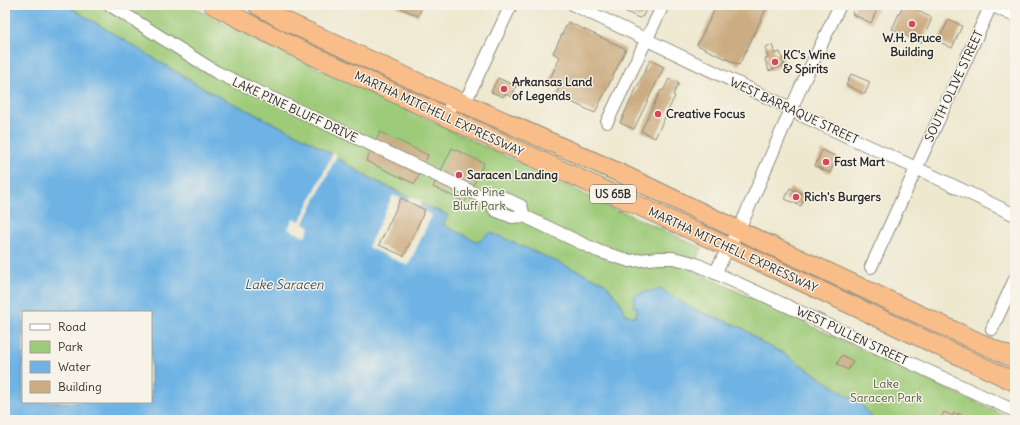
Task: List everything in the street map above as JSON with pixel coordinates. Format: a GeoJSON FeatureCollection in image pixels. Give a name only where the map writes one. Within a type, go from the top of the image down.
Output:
{"type":"FeatureCollection","features":[{"type":"Feature","properties":{"kind":"highway","name":"MARTHA MITCHELL EXPRESSWAY"},"geometry":{"type":"LineString","coordinates":[[213,5],[290,45],[728,246],[1015,382]]}},
{"type":"Feature","properties":{"kind":"highway","name":"MARTHA MITCHELL EXPRESSWAY"},"geometry":{"type":"LineString","coordinates":[[257,5],[283,20],[624,175],[737,230],[1015,359]]}},
{"type":"Feature","properties":{"kind":"street","name":"LAKE PINE BLUFF DRIVE"},"geometry":{"type":"LineString","coordinates":[[110,5],[216,72],[489,200],[495,210],[512,217],[524,216],[604,253],[630,260],[659,258],[686,260],[715,273]]}},
{"type":"Feature","properties":{"kind":"street"},"geometry":{"type":"LineString","coordinates":[[444,116],[451,106],[461,102],[469,94],[511,5]]}},
{"type":"Feature","properties":{"kind":"street","name":"WEST BARRAQUE STREET"},"geometry":{"type":"LineString","coordinates":[[574,5],[791,110],[1015,215]]}},
{"type":"Feature","properties":{"kind":"street"},"geometry":{"type":"LineString","coordinates":[[607,122],[663,5]]}},
{"type":"Feature","properties":{"kind":"street"},"geometry":{"type":"LineString","coordinates":[[715,273],[745,216],[791,110],[840,5]]}},
{"type":"Feature","properties":{"kind":"street"},"geometry":{"type":"LineString","coordinates":[[991,5],[1015,16]]}},
{"type":"Feature","properties":{"kind":"street","name":"SOUTH OLIVE STREET"},"geometry":{"type":"LineString","coordinates":[[871,266],[991,5]]}},
{"type":"Feature","properties":{"kind":"street","name":"WEST PULLEN STREET"},"geometry":{"type":"LineString","coordinates":[[715,273],[1015,411]]}},
{"type":"Feature","properties":{"kind":"street"},"geometry":{"type":"LineString","coordinates":[[992,329],[1015,279]]}},
{"type":"Feature","properties":{"kind":"green space"},"geometry":{"type":"Polygon","coordinates":[[[66,5],[190,5],[228,26],[563,183],[618,212],[619,210],[702,248],[696,259],[694,258],[690,269],[1015,420],[874,420],[863,406],[783,353],[762,343],[743,328],[691,308],[677,300],[645,292],[639,293],[634,307],[637,307],[636,317],[625,314],[619,301],[478,242],[442,225],[447,215],[366,176],[310,141],[206,90],[66,5]]]}},
{"type":"Feature","properties":{"kind":"water","name":"Lake Saracen"},"geometry":{"type":"Polygon","coordinates":[[[5,5],[66,5],[206,90],[310,141],[366,176],[427,207],[448,215],[443,225],[478,242],[490,232],[605,283],[619,301],[625,314],[636,317],[637,307],[633,307],[635,295],[661,289],[691,308],[743,328],[762,343],[783,353],[863,406],[874,420],[5,420],[5,5]]]}},
{"type":"Feature","properties":{"kind":"pier"},"geometry":{"type":"Polygon","coordinates":[[[333,153],[337,155],[304,223],[310,227],[305,237],[288,229],[293,218],[300,221],[333,153]]]}},
{"type":"Feature","properties":{"kind":"pier"},"geometry":{"type":"Polygon","coordinates":[[[393,195],[407,202],[410,196],[422,202],[419,209],[432,215],[408,266],[368,247],[393,195]]]}},
{"type":"Feature","properties":{"kind":"building"},"geometry":{"type":"Polygon","coordinates":[[[394,5],[423,5],[418,16],[394,5]]]}},
{"type":"Feature","properties":{"kind":"building"},"geometry":{"type":"Polygon","coordinates":[[[612,5],[648,5],[643,16],[639,18],[612,5]]]}},
{"type":"Feature","properties":{"kind":"building"},"geometry":{"type":"Polygon","coordinates":[[[717,5],[768,5],[739,65],[697,45],[717,5]]]}},
{"type":"Feature","properties":{"kind":"building"},"geometry":{"type":"Polygon","coordinates":[[[856,5],[879,5],[871,23],[852,14],[856,5]]]}},
{"type":"Feature","properties":{"kind":"building","name":"W.H. Bruce Building"},"geometry":{"type":"Polygon","coordinates":[[[903,5],[916,5],[920,7],[918,11],[932,18],[921,43],[892,29],[903,5]]]}},
{"type":"Feature","properties":{"kind":"building"},"geometry":{"type":"Polygon","coordinates":[[[949,19],[962,26],[952,48],[938,41],[949,19]]]}},
{"type":"Feature","properties":{"kind":"building"},"geometry":{"type":"Polygon","coordinates":[[[568,22],[626,49],[595,113],[556,95],[559,88],[548,83],[560,57],[553,53],[568,22]]]}},
{"type":"Feature","properties":{"kind":"building","name":"KC's Wine & Spirits"},"geometry":{"type":"Polygon","coordinates":[[[772,45],[775,54],[780,52],[785,65],[769,71],[765,59],[768,58],[765,47],[772,45]]]}},
{"type":"Feature","properties":{"kind":"building"},"geometry":{"type":"Polygon","coordinates":[[[650,60],[664,67],[634,129],[620,123],[650,60]]]}},
{"type":"Feature","properties":{"kind":"building"},"geometry":{"type":"Polygon","coordinates":[[[851,74],[870,82],[865,94],[846,85],[851,74]]]}},
{"type":"Feature","properties":{"kind":"building","name":"Arkansas Land of Legends"},"geometry":{"type":"Polygon","coordinates":[[[498,78],[516,86],[512,97],[505,94],[503,97],[491,92],[498,78]]]}},
{"type":"Feature","properties":{"kind":"building","name":"Creative Focus"},"geometry":{"type":"Polygon","coordinates":[[[669,79],[679,83],[673,95],[675,96],[655,138],[641,131],[661,90],[663,91],[669,79]]]}},
{"type":"Feature","properties":{"kind":"building"},"geometry":{"type":"Polygon","coordinates":[[[380,132],[428,155],[415,184],[366,161],[380,132]]]}},
{"type":"Feature","properties":{"kind":"building","name":"Saracen Landing"},"geometry":{"type":"Polygon","coordinates":[[[452,148],[484,163],[465,202],[433,187],[452,148]]]}},
{"type":"Feature","properties":{"kind":"building","name":"Fast Mart"},"geometry":{"type":"Polygon","coordinates":[[[822,150],[837,157],[830,173],[815,166],[822,150]]]}},
{"type":"Feature","properties":{"kind":"building","name":"Rich's Burgers"},"geometry":{"type":"Polygon","coordinates":[[[790,188],[806,195],[801,206],[785,199],[790,188]]]}},
{"type":"Feature","properties":{"kind":"building"},"geometry":{"type":"Polygon","coordinates":[[[401,198],[425,210],[404,256],[379,245],[401,198]]]}},
{"type":"Feature","properties":{"kind":"building"},"geometry":{"type":"Polygon","coordinates":[[[842,355],[853,361],[848,370],[837,364],[842,355]]]}},
{"type":"Feature","properties":{"kind":"building"},"geometry":{"type":"Polygon","coordinates":[[[944,412],[953,416],[954,413],[958,415],[958,413],[965,417],[964,420],[940,420],[944,412]]]}},
{"type":"Feature","properties":{"kind":"place","name":"W.H. Bruce Building"},"geometry":{"type":"Point","coordinates":[912,24]}},
{"type":"Feature","properties":{"kind":"place","name":"KC's Wine & Spirits"},"geometry":{"type":"Point","coordinates":[775,62]}},
{"type":"Feature","properties":{"kind":"place","name":"Arkansas Land of Legends"},"geometry":{"type":"Point","coordinates":[504,89]}},
{"type":"Feature","properties":{"kind":"place","name":"Creative Focus"},"geometry":{"type":"Point","coordinates":[658,114]}},
{"type":"Feature","properties":{"kind":"place","name":"Fast Mart"},"geometry":{"type":"Point","coordinates":[826,162]}},
{"type":"Feature","properties":{"kind":"place","name":"Saracen Landing"},"geometry":{"type":"Point","coordinates":[459,175]}},
{"type":"Feature","properties":{"kind":"place","name":"Rich's Burgers"},"geometry":{"type":"Point","coordinates":[796,197]}},
{"type":"Feature","properties":{"kind":"park label","name":"Lake Pine Bluff Park"},"geometry":{"type":"Point","coordinates":[479,199]}},
{"type":"Feature","properties":{"kind":"park label","name":"Lake Saracen Park"},"geometry":{"type":"Point","coordinates":[886,391]}}]}
